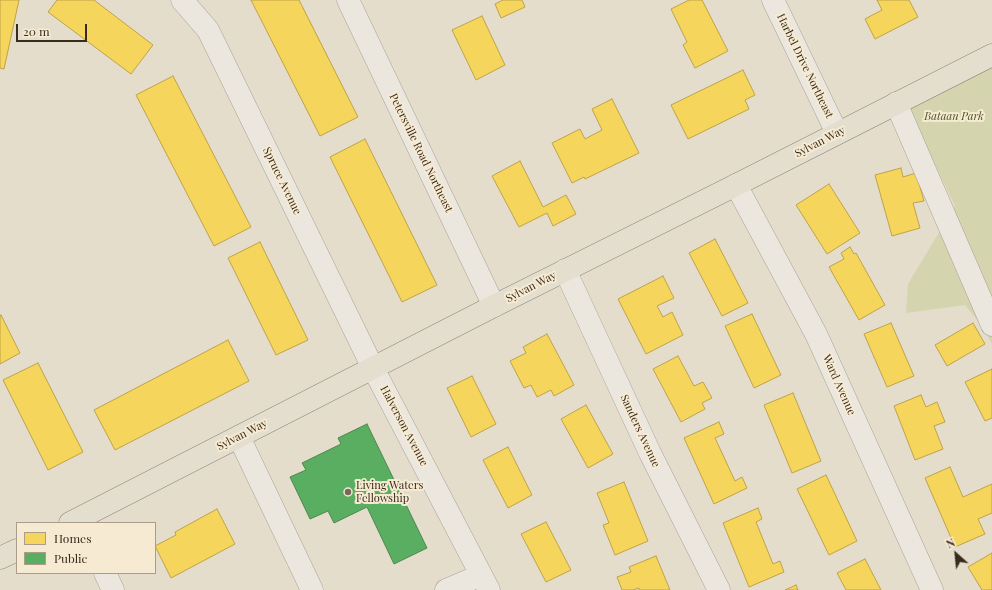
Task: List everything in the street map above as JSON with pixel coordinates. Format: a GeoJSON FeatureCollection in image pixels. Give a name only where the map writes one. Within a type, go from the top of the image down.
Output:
{"type":"FeatureCollection","features":[{"type":"Feature","properties":{"kind":"main road","name":"Sylvan Way"},"geometry":{"type":"LineString","coordinates":[[76,522],[494,306],[736,185],[992,54]]}},
{"type":"Feature","properties":{"kind":"main road"},"geometry":{"type":"LineString","coordinates":[[0,558],[16,550]]}},
{"type":"Feature","properties":{"kind":"street","name":"Spruce Avenue"},"geometry":{"type":"LineString","coordinates":[[182,0],[208,30],[373,368]]}},
{"type":"Feature","properties":{"kind":"street","name":"Petersville Road Northeast"},"geometry":{"type":"LineString","coordinates":[[348,0],[494,306]]}},
{"type":"Feature","properties":{"kind":"street","name":"Harbel Drive Northeast"},"geometry":{"type":"LineString","coordinates":[[773,0],[837,133]]}},
{"type":"Feature","properties":{"kind":"street"},"geometry":{"type":"LineString","coordinates":[[896,103],[992,325]]}},
{"type":"Feature","properties":{"kind":"street","name":"Ward Avenue"},"geometry":{"type":"LineString","coordinates":[[736,185],[816,334],[932,590]]}},
{"type":"Feature","properties":{"kind":"street","name":"Sanders Avenue"},"geometry":{"type":"LineString","coordinates":[[565,270],[650,453],[719,590]]}},
{"type":"Feature","properties":{"kind":"street","name":"Halverson Avenue"},"geometry":{"type":"LineString","coordinates":[[373,368],[485,582]]}},
{"type":"Feature","properties":{"kind":"street"},"geometry":{"type":"LineString","coordinates":[[239,437],[312,590]]}},
{"type":"Feature","properties":{"kind":"street"},"geometry":{"type":"LineString","coordinates":[[105,574],[113,590]]}},
{"type":"Feature","properties":{"kind":"street"},"geometry":{"type":"LineString","coordinates":[[446,590],[485,582]]}},
{"type":"Feature","properties":{"kind":"green space","name":"Bataan Park"},"geometry":{"type":"Polygon","coordinates":[[[992,55],[992,344],[982,326],[965,305],[906,313],[908,284],[955,206],[904,100],[992,55]]]}},
{"type":"Feature","properties":{"kind":"building: Homes"},"geometry":{"type":"Polygon","coordinates":[[[0,0],[19,0],[4,69],[0,68],[0,0]]]}},
{"type":"Feature","properties":{"kind":"building: Homes"},"geometry":{"type":"Polygon","coordinates":[[[57,0],[94,0],[153,45],[131,74],[48,12],[57,0]]]}},
{"type":"Feature","properties":{"kind":"building: Homes"},"geometry":{"type":"Polygon","coordinates":[[[251,0],[299,0],[358,117],[320,136],[251,0]]]}},
{"type":"Feature","properties":{"kind":"building: Homes"},"geometry":{"type":"Polygon","coordinates":[[[503,0],[522,0],[525,7],[501,18],[495,4],[503,0]]]}},
{"type":"Feature","properties":{"kind":"building: Homes"},"geometry":{"type":"Polygon","coordinates":[[[689,0],[702,0],[728,51],[695,68],[683,45],[687,42],[671,9],[689,0]]]}},
{"type":"Feature","properties":{"kind":"building: Homes"},"geometry":{"type":"Polygon","coordinates":[[[877,0],[909,0],[918,17],[875,39],[865,19],[882,10],[877,0]]]}},
{"type":"Feature","properties":{"kind":"building: Homes"},"geometry":{"type":"Polygon","coordinates":[[[482,16],[505,65],[476,80],[452,30],[482,16]]]}},
{"type":"Feature","properties":{"kind":"building: Homes"},"geometry":{"type":"Polygon","coordinates":[[[743,70],[755,95],[745,100],[749,109],[688,139],[671,105],[743,70]]]}},
{"type":"Feature","properties":{"kind":"building: Homes"},"geometry":{"type":"Polygon","coordinates":[[[173,76],[251,227],[214,246],[136,95],[173,76]]]}},
{"type":"Feature","properties":{"kind":"building: Homes"},"geometry":{"type":"Polygon","coordinates":[[[612,99],[639,153],[585,179],[584,177],[572,183],[552,143],[580,129],[585,139],[602,130],[592,109],[612,99]]]}},
{"type":"Feature","properties":{"kind":"building: Homes"},"geometry":{"type":"Polygon","coordinates":[[[365,139],[437,285],[402,302],[330,157],[365,139]]]}},
{"type":"Feature","properties":{"kind":"building: Homes"},"geometry":{"type":"Polygon","coordinates":[[[520,161],[543,207],[566,195],[576,214],[553,226],[547,213],[519,227],[492,176],[520,161]]]}},
{"type":"Feature","properties":{"kind":"building: Homes"},"geometry":{"type":"Polygon","coordinates":[[[901,168],[903,177],[916,173],[924,201],[913,203],[920,228],[892,236],[875,175],[901,168]]]}},
{"type":"Feature","properties":{"kind":"building: Homes"},"geometry":{"type":"Polygon","coordinates":[[[829,184],[860,233],[827,254],[796,205],[829,184]]]}},
{"type":"Feature","properties":{"kind":"building: Homes"},"geometry":{"type":"Polygon","coordinates":[[[715,239],[748,303],[722,316],[689,253],[715,239]]]}},
{"type":"Feature","properties":{"kind":"building: Homes"},"geometry":{"type":"Polygon","coordinates":[[[260,242],[308,340],[276,355],[228,258],[260,242]]]}},
{"type":"Feature","properties":{"kind":"building: Homes"},"geometry":{"type":"Polygon","coordinates":[[[850,247],[854,254],[856,253],[885,305],[859,320],[829,267],[844,259],[841,253],[850,247]]]}},
{"type":"Feature","properties":{"kind":"building: Homes"},"geometry":{"type":"Polygon","coordinates":[[[663,276],[674,298],[657,306],[663,317],[672,312],[683,335],[646,354],[618,299],[663,276]]]}},
{"type":"Feature","properties":{"kind":"building: Homes"},"geometry":{"type":"Polygon","coordinates":[[[752,314],[781,375],[754,388],[725,326],[752,314]]]}},
{"type":"Feature","properties":{"kind":"building: Homes"},"geometry":{"type":"Polygon","coordinates":[[[1,315],[20,353],[0,364],[0,316],[1,315]]]}},
{"type":"Feature","properties":{"kind":"building: Homes"},"geometry":{"type":"Polygon","coordinates":[[[891,323],[914,376],[887,387],[864,334],[891,323]]]}},
{"type":"Feature","properties":{"kind":"building: Homes"},"geometry":{"type":"Polygon","coordinates":[[[973,323],[985,344],[947,366],[935,345],[973,323]]]}},
{"type":"Feature","properties":{"kind":"building: Homes"},"geometry":{"type":"Polygon","coordinates":[[[547,334],[574,385],[554,396],[551,390],[537,397],[531,385],[524,388],[510,361],[526,353],[523,347],[547,334]]]}},
{"type":"Feature","properties":{"kind":"building: Homes"},"geometry":{"type":"Polygon","coordinates":[[[228,340],[249,381],[115,450],[94,410],[228,340]]]}},
{"type":"Feature","properties":{"kind":"building: Homes"},"geometry":{"type":"Polygon","coordinates":[[[678,356],[694,386],[703,382],[712,398],[702,403],[705,409],[681,422],[653,369],[678,356]]]}},
{"type":"Feature","properties":{"kind":"building: Homes"},"geometry":{"type":"Polygon","coordinates":[[[38,363],[83,452],[48,470],[3,380],[38,363]]]}},
{"type":"Feature","properties":{"kind":"building: Homes"},"geometry":{"type":"Polygon","coordinates":[[[992,369],[992,418],[985,421],[965,382],[992,369]]]}},
{"type":"Feature","properties":{"kind":"building: Homes"},"geometry":{"type":"Polygon","coordinates":[[[472,376],[496,424],[471,437],[447,388],[472,376]]]}},
{"type":"Feature","properties":{"kind":"building: Homes"},"geometry":{"type":"Polygon","coordinates":[[[793,393],[821,461],[792,473],[764,405],[793,393]]]}},
{"type":"Feature","properties":{"kind":"building: Homes"},"geometry":{"type":"Polygon","coordinates":[[[921,395],[926,407],[937,402],[945,422],[934,426],[943,449],[915,460],[894,406],[921,395]]]}},
{"type":"Feature","properties":{"kind":"building: Homes"},"geometry":{"type":"Polygon","coordinates":[[[586,405],[613,454],[588,468],[561,419],[586,405]]]}},
{"type":"Feature","properties":{"kind":"building: Homes"},"geometry":{"type":"Polygon","coordinates":[[[719,422],[724,434],[715,438],[735,481],[742,477],[747,488],[714,504],[684,438],[719,422]]]}},
{"type":"Feature","properties":{"kind":"building: Homes"},"geometry":{"type":"Polygon","coordinates":[[[508,447],[532,495],[508,508],[483,460],[508,447]]]}},
{"type":"Feature","properties":{"kind":"building: Homes"},"geometry":{"type":"Polygon","coordinates":[[[950,467],[963,497],[992,484],[992,513],[978,519],[985,534],[955,547],[925,478],[950,467]]]}},
{"type":"Feature","properties":{"kind":"building: Homes"},"geometry":{"type":"Polygon","coordinates":[[[826,475],[857,541],[829,555],[797,489],[826,475]]]}},
{"type":"Feature","properties":{"kind":"building: Homes"},"geometry":{"type":"Polygon","coordinates":[[[624,482],[648,541],[615,555],[603,525],[609,523],[597,493],[624,482]]]}},
{"type":"Feature","properties":{"kind":"building: Homes"},"geometry":{"type":"Polygon","coordinates":[[[758,508],[762,519],[756,522],[773,564],[780,561],[784,572],[749,587],[723,523],[758,508]]]}},
{"type":"Feature","properties":{"kind":"building: Homes"},"geometry":{"type":"Polygon","coordinates":[[[217,509],[235,544],[171,578],[156,545],[176,535],[175,532],[217,509]]]}},
{"type":"Feature","properties":{"kind":"building: Homes"},"geometry":{"type":"Polygon","coordinates":[[[546,522],[571,570],[546,582],[521,534],[546,522]]]}},
{"type":"Feature","properties":{"kind":"building: Homes"},"geometry":{"type":"Polygon","coordinates":[[[992,553],[992,590],[982,590],[968,567],[992,553]]]}},
{"type":"Feature","properties":{"kind":"building: Homes"},"geometry":{"type":"Polygon","coordinates":[[[656,556],[670,590],[639,590],[639,588],[633,590],[622,590],[617,577],[631,572],[629,567],[656,556]]]}},
{"type":"Feature","properties":{"kind":"building: Homes"},"geometry":{"type":"Polygon","coordinates":[[[865,559],[881,590],[846,590],[837,573],[865,559]]]}},
{"type":"Feature","properties":{"kind":"building: Homes"},"geometry":{"type":"Polygon","coordinates":[[[796,585],[798,590],[785,590],[796,585]]]}},
{"type":"Feature","properties":{"kind":"building: Public","name":"Living Waters Fellowship"},"geometry":{"type":"Polygon","coordinates":[[[367,424],[427,548],[394,564],[367,507],[334,523],[328,511],[310,519],[290,477],[306,470],[302,463],[341,444],[338,438],[367,424]]]}},
{"type":"Feature","properties":{"kind":"place","name":"Living Waters Fellowship"},"geometry":{"type":"Point","coordinates":[348,492]}}]}
